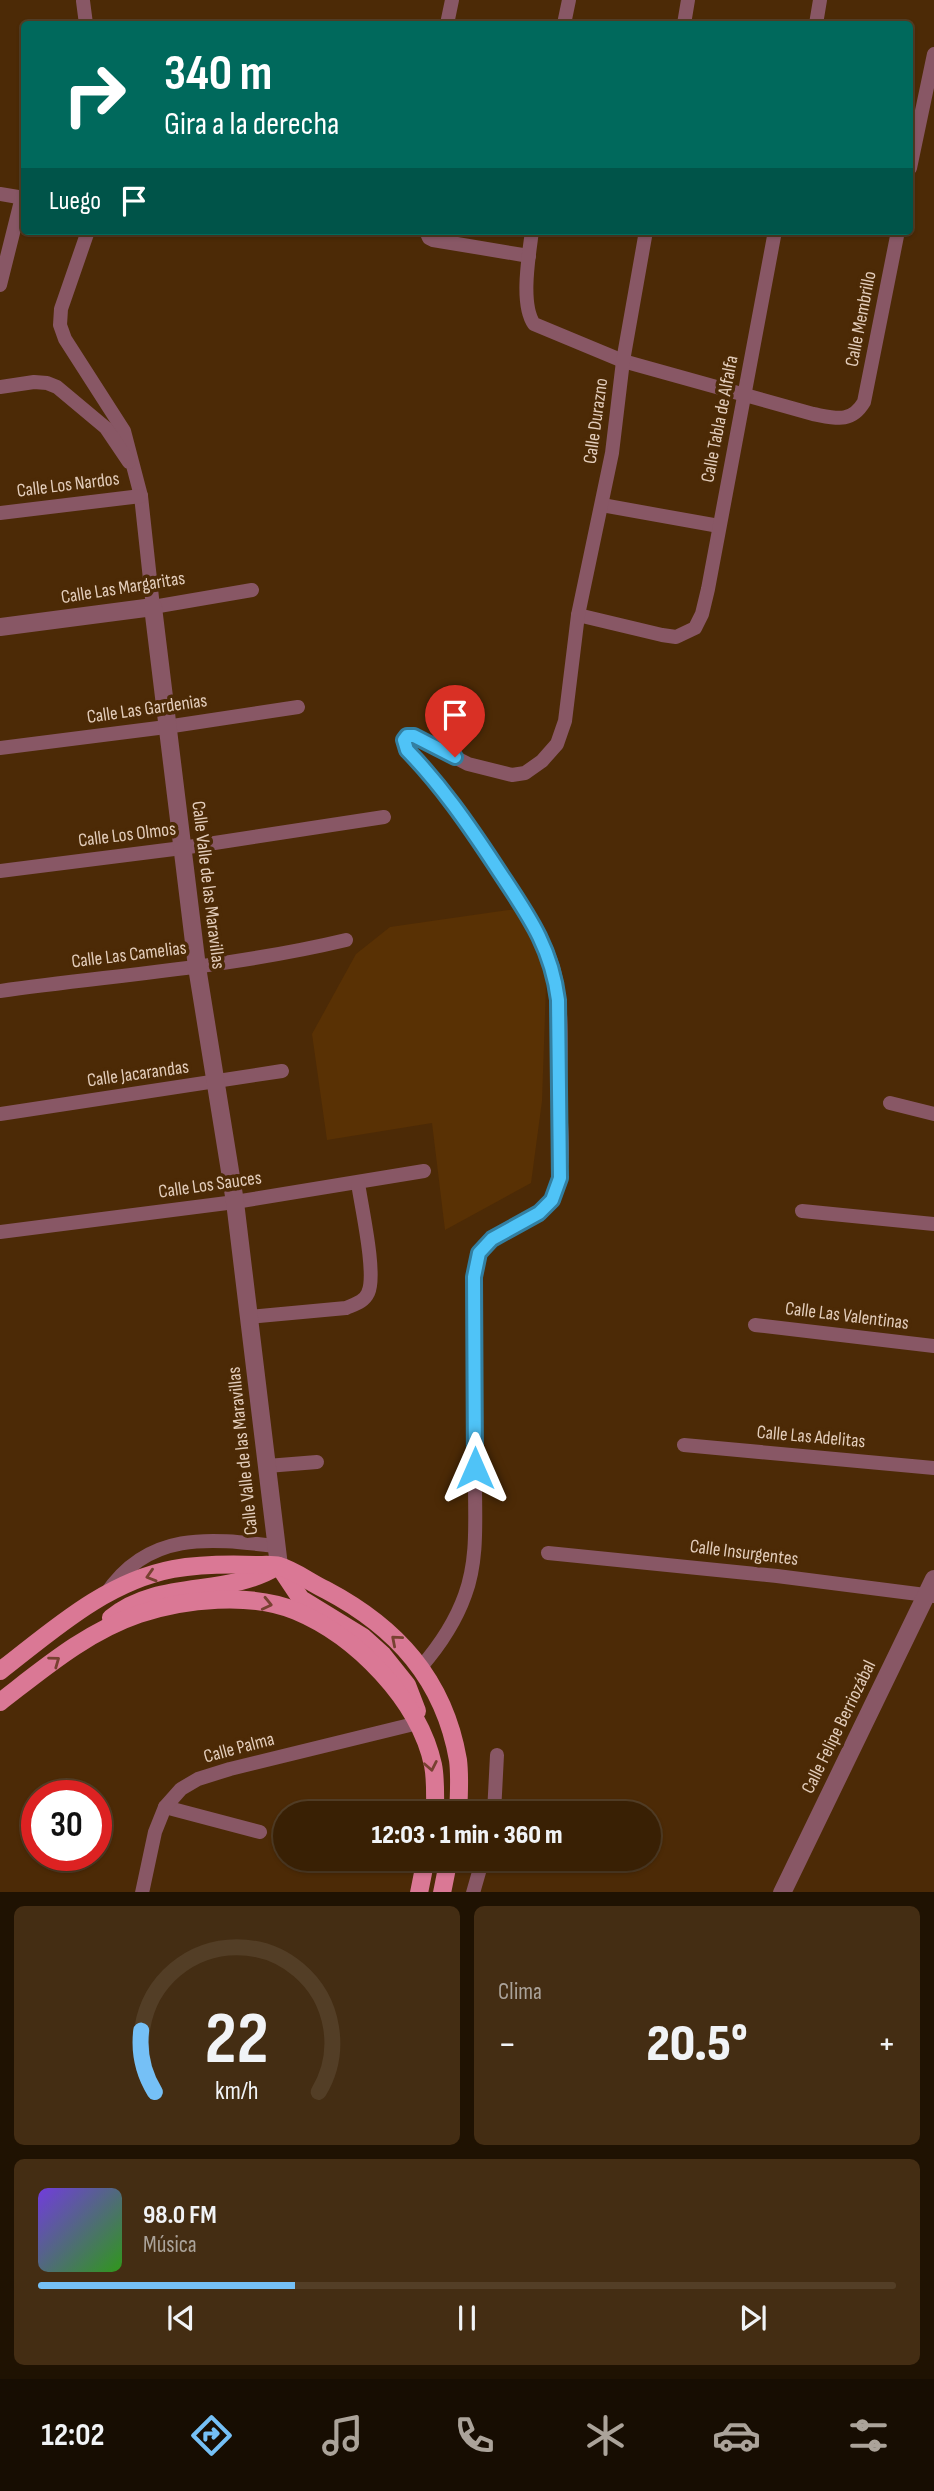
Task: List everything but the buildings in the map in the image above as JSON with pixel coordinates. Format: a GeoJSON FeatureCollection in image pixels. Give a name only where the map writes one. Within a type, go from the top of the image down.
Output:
{"type":"FeatureCollection","features":[{"type":"Feature","properties":{"kind":"main road"},"geometry":{"type":"LineString","coordinates":[[0,1671],[69,1618],[106,1594],[130,1583],[171,1570],[218,1564],[279,1566],[357,1607],[402,1644],[421,1667],[445,1714],[458,1761],[458,1801]]}},
{"type":"Feature","properties":{"kind":"main road"},"geometry":{"type":"LineString","coordinates":[[0,1702],[95,1632],[125,1606],[141,1599],[191,1588],[242,1582],[262,1576],[279,1566]]}},
{"type":"Feature","properties":{"kind":"main road"},"geometry":{"type":"LineString","coordinates":[[279,1566],[301,1599],[363,1637],[395,1668],[414,1700],[418,1723],[433,1766],[434,1801]]}},
{"type":"Feature","properties":{"kind":"main road"},"geometry":{"type":"LineString","coordinates":[[95,1632],[138,1614],[178,1603],[253,1601],[295,1611],[342,1637],[378,1668],[418,1723]]}},
{"type":"Feature","properties":{"kind":"main road"},"geometry":{"type":"LineString","coordinates":[[419,1892],[423,1871]]}},
{"type":"Feature","properties":{"kind":"main road"},"geometry":{"type":"LineString","coordinates":[[442,1892],[446,1871]]}},
{"type":"Feature","properties":{"kind":"street"},"geometry":{"type":"LineString","coordinates":[[448,21],[452,0]]}},
{"type":"Feature","properties":{"kind":"street"},"geometry":{"type":"LineString","coordinates":[[565,21],[569,0]]}},
{"type":"Feature","properties":{"kind":"street"},"geometry":{"type":"LineString","coordinates":[[684,21],[688,0]]}},
{"type":"Feature","properties":{"kind":"street"},"geometry":{"type":"LineString","coordinates":[[816,21],[820,0]]}},
{"type":"Feature","properties":{"kind":"street"},"geometry":{"type":"LineString","coordinates":[[83,1],[86,21]]}},
{"type":"Feature","properties":{"kind":"street"},"geometry":{"type":"LineString","coordinates":[[913,154],[934,54]]}},
{"type":"Feature","properties":{"kind":"street"},"geometry":{"type":"LineString","coordinates":[[0,194],[21,198]]}},
{"type":"Feature","properties":{"kind":"street"},"geometry":{"type":"LineString","coordinates":[[0,285],[21,206]]}},
{"type":"Feature","properties":{"kind":"street","name":"Calle Valle de las Maravillas"},"geometry":{"type":"LineString","coordinates":[[87,235],[61,309],[60,325],[65,339],[121,424],[141,496],[166,727],[197,967],[235,1202],[279,1566]]}},
{"type":"Feature","properties":{"kind":"street"},"geometry":{"type":"LineString","coordinates":[[430,235],[529,256]]}},
{"type":"Feature","properties":{"kind":"street"},"geometry":{"type":"LineString","coordinates":[[532,235],[527,291],[529,314],[534,324],[622,361],[745,395]]}},
{"type":"Feature","properties":{"kind":"street","name":"Calle Durazno"},"geometry":{"type":"LineString","coordinates":[[421,1667],[441,1644],[454,1621],[466,1594],[472,1571],[475,1495],[474,1277],[479,1253],[492,1239],[539,1213],[552,1200],[560,1178],[559,1049],[558,1000],[554,972],[546,950],[518,898],[469,824],[407,750],[404,740],[407,736],[414,736],[468,764],[512,775],[525,773],[542,761],[557,744],[565,720],[578,615],[612,453],[622,361],[645,235]]}},
{"type":"Feature","properties":{"kind":"street","name":"Calle Tabla de Alfalfa"},"geometry":{"type":"LineString","coordinates":[[578,615],[639,631],[676,637],[695,628],[702,614],[774,235]]}},
{"type":"Feature","properties":{"kind":"street","name":"Calle Membrillo"},"geometry":{"type":"LineString","coordinates":[[745,395],[836,418],[849,417],[858,412],[868,386],[897,235]]}},
{"type":"Feature","properties":{"kind":"street"},"geometry":{"type":"LineString","coordinates":[[0,387],[34,382],[57,387],[106,428],[135,470]]}},
{"type":"Feature","properties":{"kind":"street","name":"Calle Los Nardos"},"geometry":{"type":"LineString","coordinates":[[0,513],[141,496]]}},
{"type":"Feature","properties":{"kind":"street"},"geometry":{"type":"LineString","coordinates":[[602,505],[719,526]]}},
{"type":"Feature","properties":{"kind":"street","name":"Calle Las Margaritas"},"geometry":{"type":"LineString","coordinates":[[0,626],[153,607],[252,590]]}},
{"type":"Feature","properties":{"kind":"street","name":"Calle Las Gardenias"},"geometry":{"type":"LineString","coordinates":[[0,748],[298,707]]}},
{"type":"Feature","properties":{"kind":"street","name":"Calle Los Olmos"},"geometry":{"type":"LineString","coordinates":[[0,871],[182,848],[384,817]]}},
{"type":"Feature","properties":{"kind":"street","name":"Calle Las Camelias"},"geometry":{"type":"LineString","coordinates":[[0,991],[197,967],[303,950],[346,940]]}},
{"type":"Feature","properties":{"kind":"street","name":"Calle Jacarandas"},"geometry":{"type":"LineString","coordinates":[[0,1114],[282,1071]]}},
{"type":"Feature","properties":{"kind":"street"},"geometry":{"type":"LineString","coordinates":[[890,1103],[934,1114]]}},
{"type":"Feature","properties":{"kind":"street","name":"Calle Los Sauces"},"geometry":{"type":"LineString","coordinates":[[0,1232],[235,1202],[424,1171]]}},
{"type":"Feature","properties":{"kind":"street"},"geometry":{"type":"LineString","coordinates":[[249,1317],[346,1308],[361,1302],[369,1292],[371,1277],[358,1183]]}},
{"type":"Feature","properties":{"kind":"street"},"geometry":{"type":"LineString","coordinates":[[802,1211],[934,1224]]}},
{"type":"Feature","properties":{"kind":"street","name":"Calle Las Valentinas"},"geometry":{"type":"LineString","coordinates":[[755,1325],[934,1346]]}},
{"type":"Feature","properties":{"kind":"street","name":"Calle Las Adelitas"},"geometry":{"type":"LineString","coordinates":[[684,1445],[934,1468]]}},
{"type":"Feature","properties":{"kind":"street"},"geometry":{"type":"LineString","coordinates":[[267,1466],[317,1462]]}},
{"type":"Feature","properties":{"kind":"street"},"geometry":{"type":"LineString","coordinates":[[106,1594],[118,1575],[131,1563],[153,1552],[181,1544],[204,1539],[275,1546]]}},
{"type":"Feature","properties":{"kind":"street","name":"Calle Insurgentes"},"geometry":{"type":"LineString","coordinates":[[548,1553],[777,1576],[930,1596]]}},
{"type":"Feature","properties":{"kind":"street","name":"Calle Felipe Berriozábal"},"geometry":{"type":"LineString","coordinates":[[782,1892],[930,1596],[934,1579]]}},
{"type":"Feature","properties":{"kind":"street","name":"Calle Palma"},"geometry":{"type":"LineString","coordinates":[[142,1892],[155,1832],[165,1807],[181,1789],[198,1779],[303,1750],[418,1723]]}},
{"type":"Feature","properties":{"kind":"street"},"geometry":{"type":"LineString","coordinates":[[495,1801],[498,1755]]}},
{"type":"Feature","properties":{"kind":"street"},"geometry":{"type":"LineString","coordinates":[[165,1807],[260,1832]]}},
{"type":"Feature","properties":{"kind":"street"},"geometry":{"type":"LineString","coordinates":[[473,1892],[479,1871]]}},
{"type":"Feature","properties":{"kind":"shaded area"},"geometry":{"type":"Polygon","coordinates":[[[516,909],[547,957],[542,1101],[531,1183],[445,1230],[432,1123],[327,1140],[312,1034],[356,954],[390,927],[516,909]]]}},
{"type":"Feature","properties":{"kind":"route"},"geometry":{"type":"LineString","coordinates":[[455,757],[414,736],[407,736],[404,740],[407,750],[469,824],[534,925],[554,972],[558,1000],[560,1178],[552,1200],[539,1213],[492,1239],[479,1253],[474,1277],[475,1468]]}}]}
